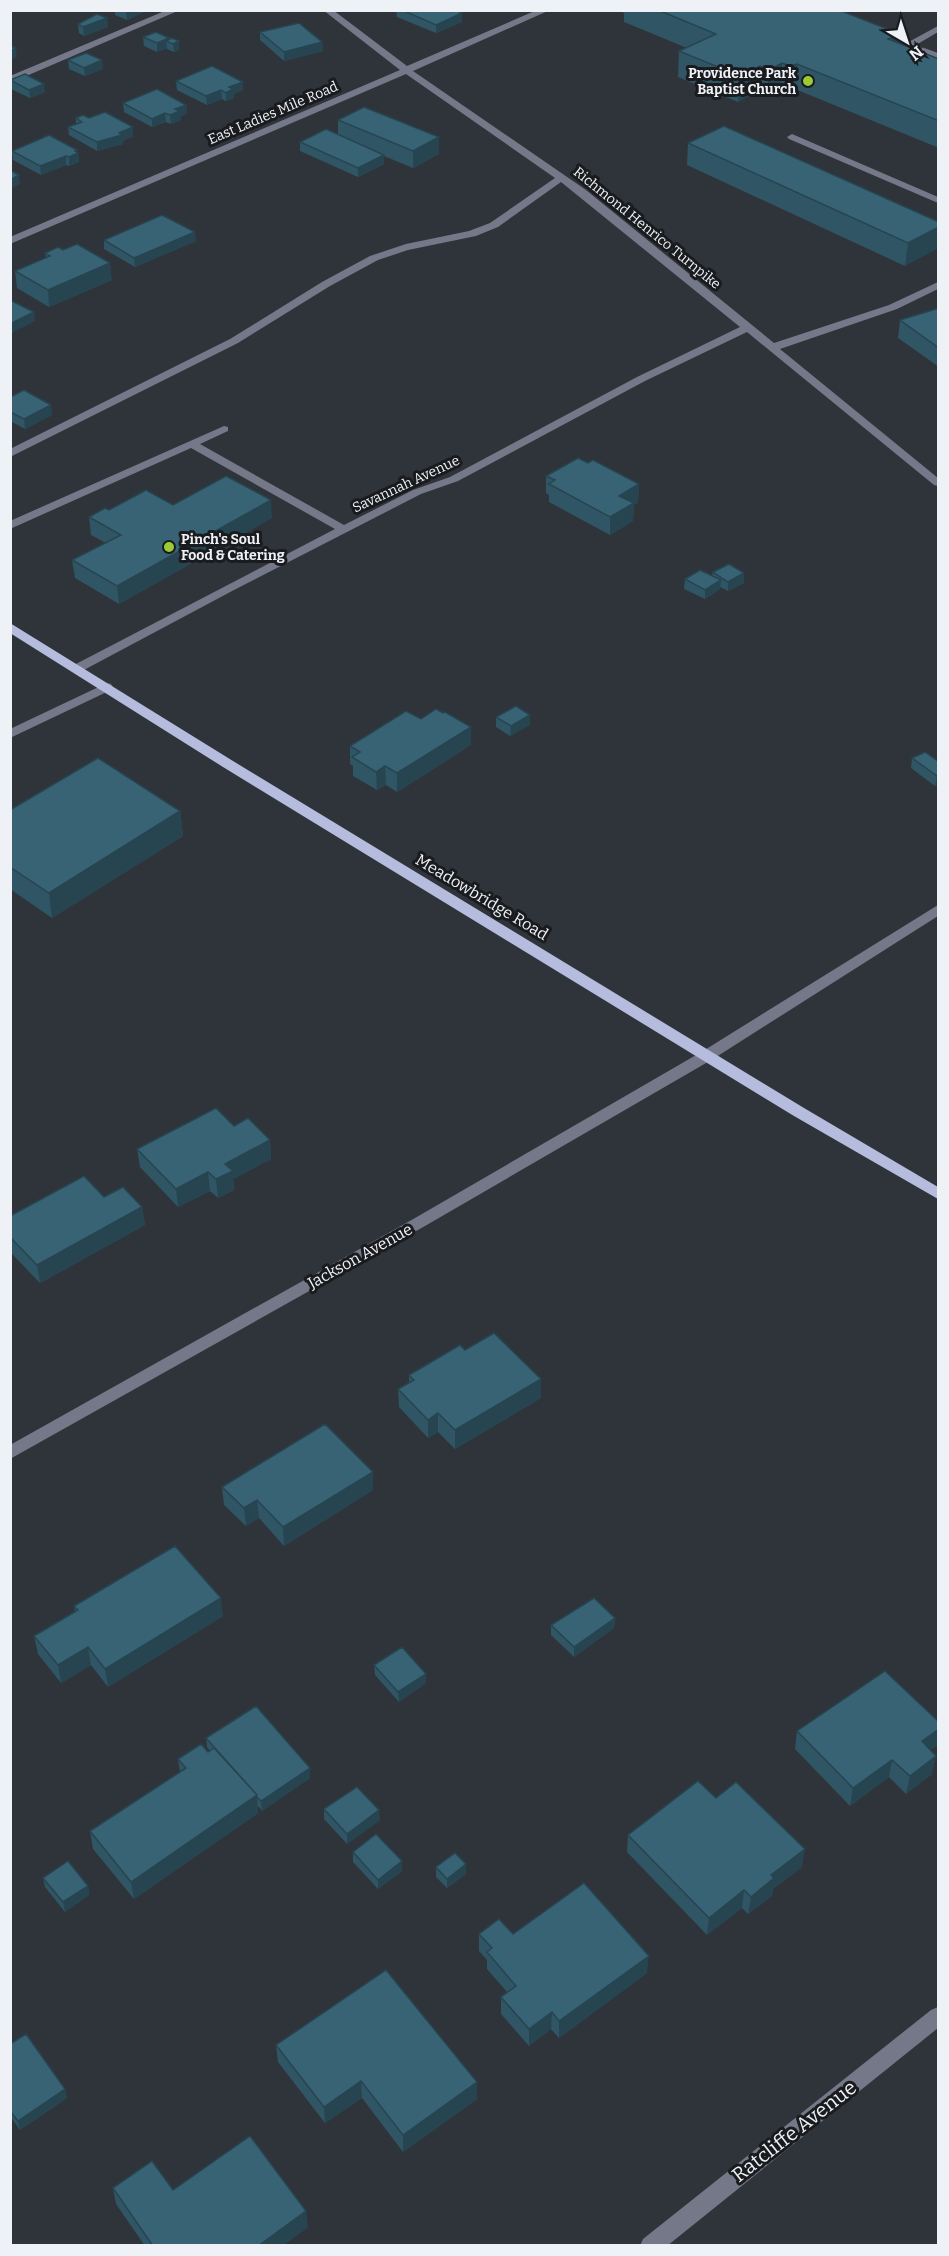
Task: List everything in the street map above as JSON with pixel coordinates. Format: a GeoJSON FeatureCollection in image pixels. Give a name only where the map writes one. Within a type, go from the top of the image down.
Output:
{"type":"FeatureCollection","features":[{"type":"Feature","properties":{"kind":"main road","name":"Meadowbridge Road"},"geometry":{"type":"LineString","coordinates":[[10,627],[238,770],[799,1112],[939,1194]]}},
{"type":"Feature","properties":{"kind":"street"},"geometry":{"type":"LineString","coordinates":[[10,80],[176,10]]}},
{"type":"Feature","properties":{"kind":"street","name":"Richmond Henrico Turnpike"},"geometry":{"type":"LineString","coordinates":[[327,10],[406,70],[582,192],[939,483]]}},
{"type":"Feature","properties":{"kind":"street","name":"East Ladies Mile Road"},"geometry":{"type":"LineString","coordinates":[[10,241],[546,10]]}},
{"type":"Feature","properties":{"kind":"street"},"geometry":{"type":"LineString","coordinates":[[939,29],[908,45],[939,56]]}},
{"type":"Feature","properties":{"kind":"street"},"geometry":{"type":"LineString","coordinates":[[792,136],[939,200]]}},
{"type":"Feature","properties":{"kind":"street"},"geometry":{"type":"LineString","coordinates":[[10,454],[234,341],[326,284],[374,258],[406,247],[472,234],[494,225],[561,178]]}},
{"type":"Feature","properties":{"kind":"street"},"geometry":{"type":"LineString","coordinates":[[771,348],[893,307],[939,285]]}},
{"type":"Feature","properties":{"kind":"street","name":"Savannah Avenue"},"geometry":{"type":"LineString","coordinates":[[78,668],[417,492],[454,479],[641,380],[746,328]]}},
{"type":"Feature","properties":{"kind":"street"},"geometry":{"type":"LineString","coordinates":[[10,526],[224,429]]}},
{"type":"Feature","properties":{"kind":"street"},"geometry":{"type":"LineString","coordinates":[[192,444],[343,530]]}},
{"type":"Feature","properties":{"kind":"street"},"geometry":{"type":"LineString","coordinates":[[10,734],[107,687]]}},
{"type":"Feature","properties":{"kind":"street","name":"Jackson Avenue"},"geometry":{"type":"LineString","coordinates":[[10,1453],[420,1222],[708,1055],[939,910]]}},
{"type":"Feature","properties":{"kind":"street","name":"Ratcliffe Avenue"},"geometry":{"type":"LineString","coordinates":[[650,2246],[939,2016]]}},
{"type":"Feature","properties":{"kind":"building"},"geometry":{"type":"Polygon","coordinates":[[[402,10],[455,10],[462,13],[436,25],[402,10]]]}},
{"type":"Feature","properties":{"kind":"building"},"geometry":{"type":"Polygon","coordinates":[[[658,10],[839,10],[900,34],[888,39],[939,59],[939,121],[797,64],[791,66],[782,63],[769,70],[760,66],[740,76],[679,51],[716,34],[658,10]]]}},
{"type":"Feature","properties":{"kind":"building"},"geometry":{"type":"Polygon","coordinates":[[[97,14],[107,18],[83,27],[78,24],[97,14]]]}},
{"type":"Feature","properties":{"kind":"building"},"geometry":{"type":"Polygon","coordinates":[[[299,23],[322,42],[284,52],[260,32],[299,23]]]}},
{"type":"Feature","properties":{"kind":"building"},"geometry":{"type":"Polygon","coordinates":[[[156,32],[169,38],[157,43],[143,37],[156,32]]]}},
{"type":"Feature","properties":{"kind":"building"},"geometry":{"type":"Polygon","coordinates":[[[172,38],[179,41],[173,44],[166,41],[172,38]]]}},
{"type":"Feature","properties":{"kind":"building"},"geometry":{"type":"Polygon","coordinates":[[[86,53],[102,60],[84,68],[68,60],[86,53]]]}},
{"type":"Feature","properties":{"kind":"building"},"geometry":{"type":"Polygon","coordinates":[[[212,66],[243,82],[229,87],[233,89],[226,93],[221,90],[206,96],[176,81],[212,66]]]}},
{"type":"Feature","properties":{"kind":"building"},"geometry":{"type":"Polygon","coordinates":[[[25,74],[44,84],[29,90],[10,80],[25,74]]]}},
{"type":"Feature","properties":{"kind":"building"},"geometry":{"type":"Polygon","coordinates":[[[157,89],[186,105],[175,109],[180,111],[170,115],[165,113],[152,119],[123,103],[157,89]]]}},
{"type":"Feature","properties":{"kind":"building"},"geometry":{"type":"Polygon","coordinates":[[[364,107],[439,137],[413,151],[338,120],[364,107]]]}},
{"type":"Feature","properties":{"kind":"building"},"geometry":{"type":"Polygon","coordinates":[[[105,112],[133,127],[119,133],[122,135],[97,142],[68,127],[82,122],[76,118],[83,115],[89,118],[105,112]]]}},
{"type":"Feature","properties":{"kind":"building"},"geometry":{"type":"Polygon","coordinates":[[[724,126],[939,222],[939,227],[908,243],[688,143],[724,126]]]}},
{"type":"Feature","properties":{"kind":"building"},"geometry":{"type":"Polygon","coordinates":[[[326,129],[384,155],[358,168],[300,142],[326,129]]]}},
{"type":"Feature","properties":{"kind":"building"},"geometry":{"type":"Polygon","coordinates":[[[49,135],[77,150],[75,151],[78,153],[40,166],[12,151],[49,135]]]}},
{"type":"Feature","properties":{"kind":"building"},"geometry":{"type":"Polygon","coordinates":[[[10,170],[19,175],[10,180],[10,170]]]}},
{"type":"Feature","properties":{"kind":"building"},"geometry":{"type":"Polygon","coordinates":[[[162,215],[195,232],[134,258],[104,240],[162,215]]]}},
{"type":"Feature","properties":{"kind":"building"},"geometry":{"type":"Polygon","coordinates":[[[77,244],[110,263],[48,290],[15,271],[50,256],[45,253],[58,247],[63,250],[77,244]]]}},
{"type":"Feature","properties":{"kind":"building"},"geometry":{"type":"Polygon","coordinates":[[[10,300],[34,312],[10,324],[10,300]]]}},
{"type":"Feature","properties":{"kind":"building"},"geometry":{"type":"Polygon","coordinates":[[[939,308],[939,348],[900,320],[939,308]]]}},
{"type":"Feature","properties":{"kind":"building"},"geometry":{"type":"Polygon","coordinates":[[[24,390],[51,405],[24,419],[10,412],[10,397],[24,390]]]}},
{"type":"Feature","properties":{"kind":"building"},"geometry":{"type":"Polygon","coordinates":[[[578,458],[588,463],[593,460],[639,484],[619,496],[634,503],[610,517],[549,484],[555,480],[546,476],[578,458]]]}},
{"type":"Feature","properties":{"kind":"building"},"geometry":{"type":"Polygon","coordinates":[[[226,476],[271,500],[117,586],[72,560],[121,535],[89,517],[105,508],[109,510],[146,490],[173,505],[226,476]]]}},
{"type":"Feature","properties":{"kind":"building"},"geometry":{"type":"Polygon","coordinates":[[[729,564],[744,573],[728,582],[713,572],[729,564]]]}},
{"type":"Feature","properties":{"kind":"building"},"geometry":{"type":"Polygon","coordinates":[[[700,570],[721,580],[705,590],[685,579],[700,570]]]}},
{"type":"Feature","properties":{"kind":"building"},"geometry":{"type":"Polygon","coordinates":[[[516,706],[530,715],[511,726],[496,717],[516,706]]]}},
{"type":"Feature","properties":{"kind":"building"},"geometry":{"type":"Polygon","coordinates":[[[436,709],[471,727],[397,773],[385,766],[376,772],[352,757],[360,752],[350,746],[406,711],[421,719],[436,709]]]}},
{"type":"Feature","properties":{"kind":"building"},"geometry":{"type":"Polygon","coordinates":[[[925,752],[939,762],[939,775],[937,776],[912,758],[925,752]]]}},
{"type":"Feature","properties":{"kind":"building"},"geometry":{"type":"Polygon","coordinates":[[[98,758],[180,811],[49,893],[10,867],[10,810],[98,758]]]}},
{"type":"Feature","properties":{"kind":"building"},"geometry":{"type":"Polygon","coordinates":[[[216,1108],[234,1126],[248,1118],[270,1140],[225,1164],[233,1171],[216,1179],[208,1172],[176,1189],[137,1149],[216,1108]]]}},
{"type":"Feature","properties":{"kind":"building"},"geometry":{"type":"Polygon","coordinates":[[[84,1176],[104,1197],[123,1187],[142,1207],[37,1265],[10,1237],[10,1216],[84,1176]]]}},
{"type":"Feature","properties":{"kind":"building"},"geometry":{"type":"Polygon","coordinates":[[[494,1333],[541,1379],[455,1430],[438,1413],[428,1420],[398,1389],[414,1380],[409,1375],[460,1345],[465,1350],[494,1333]]]}},
{"type":"Feature","properties":{"kind":"building"},"geometry":{"type":"Polygon","coordinates":[[[325,1424],[373,1472],[283,1527],[257,1500],[244,1508],[222,1487],[325,1424]]]}},
{"type":"Feature","properties":{"kind":"building"},"geometry":{"type":"Polygon","coordinates":[[[175,1546],[221,1598],[105,1669],[88,1647],[58,1665],[34,1636],[78,1610],[74,1606],[175,1546]]]}},
{"type":"Feature","properties":{"kind":"building"},"geometry":{"type":"Polygon","coordinates":[[[594,1598],[615,1618],[574,1647],[551,1625],[594,1598]]]}},
{"type":"Feature","properties":{"kind":"building"},"geometry":{"type":"Polygon","coordinates":[[[402,1647],[426,1674],[398,1692],[374,1665],[402,1647]]]}},
{"type":"Feature","properties":{"kind":"building"},"geometry":{"type":"Polygon","coordinates":[[[885,1671],[939,1722],[939,1729],[922,1741],[936,1756],[910,1776],[892,1760],[853,1788],[797,1731],[885,1671]]]}},
{"type":"Feature","properties":{"kind":"building"},"geometry":{"type":"Polygon","coordinates":[[[256,1706],[310,1768],[261,1801],[206,1738],[256,1706]]]}},
{"type":"Feature","properties":{"kind":"building"},"geometry":{"type":"Polygon","coordinates":[[[201,1744],[208,1752],[214,1748],[257,1795],[131,1882],[90,1831],[186,1768],[178,1759],[201,1744]]]}},
{"type":"Feature","properties":{"kind":"building"},"geometry":{"type":"Polygon","coordinates":[[[698,1781],[716,1798],[736,1782],[805,1849],[771,1875],[774,1878],[751,1897],[744,1890],[709,1918],[628,1835],[698,1781]]]}},
{"type":"Feature","properties":{"kind":"building"},"geometry":{"type":"Polygon","coordinates":[[[357,1787],[379,1810],[347,1834],[324,1809],[357,1787]]]}},
{"type":"Feature","properties":{"kind":"building"},"geometry":{"type":"Polygon","coordinates":[[[376,1834],[402,1861],[378,1880],[353,1852],[376,1834]]]}},
{"type":"Feature","properties":{"kind":"building"},"geometry":{"type":"Polygon","coordinates":[[[455,1853],[466,1864],[447,1879],[436,1867],[455,1853]]]}},
{"type":"Feature","properties":{"kind":"building"},"geometry":{"type":"Polygon","coordinates":[[[68,1861],[88,1886],[63,1902],[43,1878],[68,1861]]]}},
{"type":"Feature","properties":{"kind":"building"},"geometry":{"type":"Polygon","coordinates":[[[584,1883],[649,1956],[559,2021],[552,2012],[529,2029],[501,1997],[516,1986],[487,1952],[492,1948],[479,1934],[499,1919],[513,1934],[584,1883]]]}},
{"type":"Feature","properties":{"kind":"building"},"geometry":{"type":"Polygon","coordinates":[[[386,1970],[477,2082],[403,2135],[361,2081],[324,2107],[276,2045],[386,1970]]]}},
{"type":"Feature","properties":{"kind":"building"},"geometry":{"type":"Polygon","coordinates":[[[26,2034],[65,2089],[18,2121],[10,2111],[10,2044],[26,2034]]]}},
{"type":"Feature","properties":{"kind":"building"},"geometry":{"type":"Polygon","coordinates":[[[250,2136],[306,2211],[258,2246],[153,2246],[113,2188],[152,2161],[173,2190],[250,2136]]]}},
{"type":"Feature","properties":{"kind":"place","name":"Providence Park Baptist Church"},"geometry":{"type":"Point","coordinates":[808,81]}},
{"type":"Feature","properties":{"kind":"place","name":"Pinch's Soul Food & Catering"},"geometry":{"type":"Point","coordinates":[169,547]}}]}
